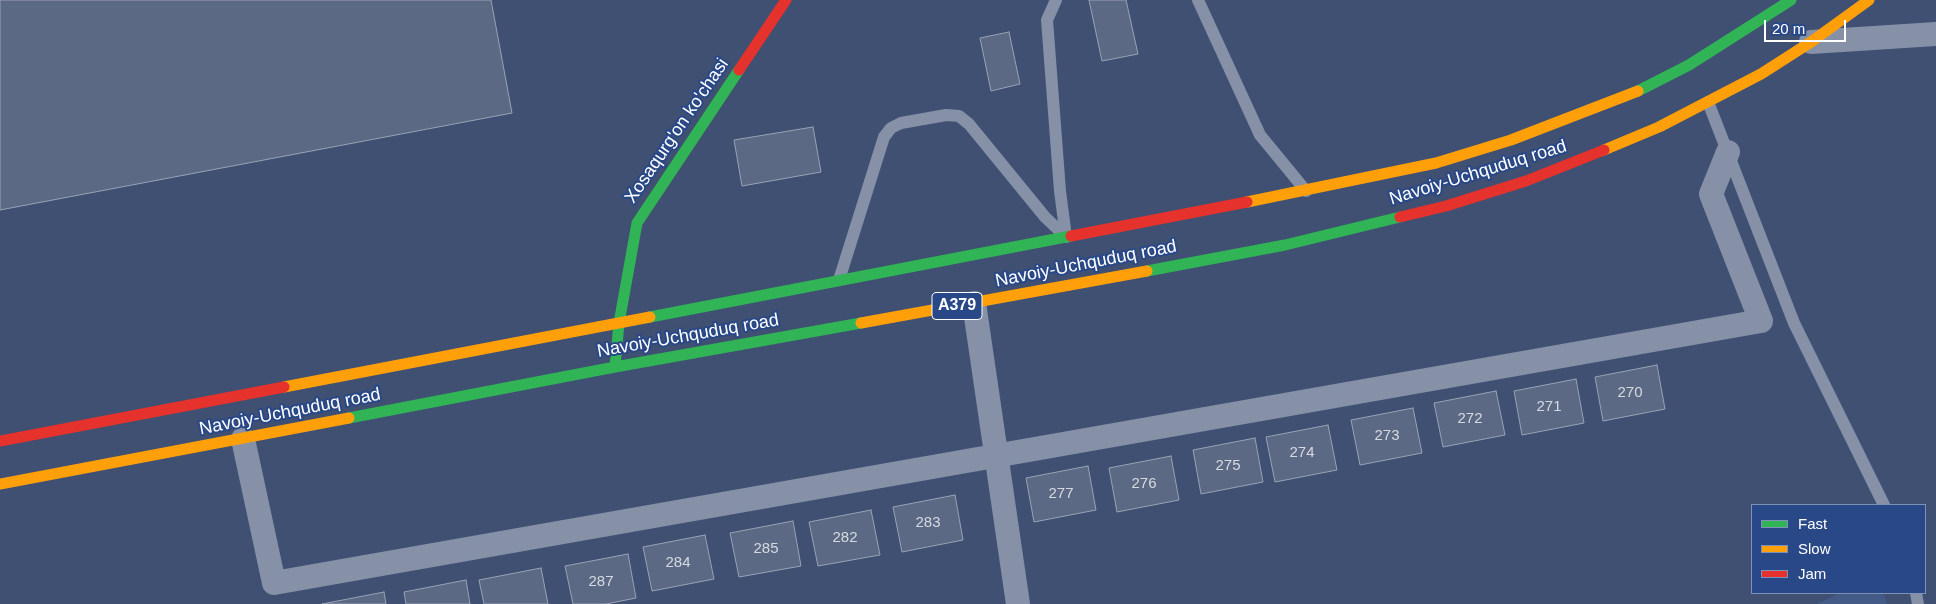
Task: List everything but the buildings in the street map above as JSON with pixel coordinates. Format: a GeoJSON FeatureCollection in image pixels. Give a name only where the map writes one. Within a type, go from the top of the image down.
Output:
{"type":"FeatureCollection","features":[{"type":"Feature","properties":{"kind":"main road","name":"Xosaqurg'on ko'chasi"},"geometry":{"type":"LineString","coordinates":[[615,367],[619,323],[637,223],[786,0]]}},
{"type":"Feature","properties":{"kind":"main road","name":"Navoiy-Uchquduq road"},"geometry":{"type":"LineString","coordinates":[[0,441],[1306,191],[1436,163],[1511,140],[1577,116],[1638,90],[1689,65],[1791,0]]}},
{"type":"Feature","properties":{"kind":"main road","name":"Navoiy-Uchquduq road"},"geometry":{"type":"LineString","coordinates":[[0,484],[615,367],[974,304],[1285,245],[1446,206],[1526,181],[1659,127],[1761,74],[1811,42],[1870,0]]}},
{"type":"Feature","properties":{"kind":"street"},"geometry":{"type":"LineString","coordinates":[[1811,42],[1936,34]]}},
{"type":"Feature","properties":{"kind":"street"},"geometry":{"type":"LineString","coordinates":[[243,439],[274,583],[1761,321],[1711,194],[1728,152]]}},
{"type":"Feature","properties":{"kind":"street"},"geometry":{"type":"LineString","coordinates":[[974,304],[1018,604]]}},
{"type":"Feature","properties":{"kind":"lane"},"geometry":{"type":"LineString","coordinates":[[1056,0],[1047,20],[1060,191],[1066,237]]}},
{"type":"Feature","properties":{"kind":"lane"},"geometry":{"type":"LineString","coordinates":[[1198,0],[1260,135],[1306,191]]}},
{"type":"Feature","properties":{"kind":"lane"},"geometry":{"type":"LineString","coordinates":[[1708,102],[1794,323],[1884,504]]}},
{"type":"Feature","properties":{"kind":"lane"},"geometry":{"type":"LineString","coordinates":[[839,280],[884,137],[891,128],[901,123],[946,115],[959,116],[969,124],[1046,217],[1066,237]]}},
{"type":"Feature","properties":{"kind":"water"},"geometry":{"type":"Polygon","coordinates":[[[1838,594],[1883,594],[1887,604],[1817,604],[1838,594]]]}},
{"type":"Feature","properties":{"kind":"traffic: fast"},"geometry":{"type":"LineString","coordinates":[[1638,91],[1689,65],[1791,0]]}},
{"type":"Feature","properties":{"kind":"traffic: fast"},"geometry":{"type":"LineString","coordinates":[[615,367],[619,323],[637,223],[739,70]]}},
{"type":"Feature","properties":{"kind":"traffic: fast"},"geometry":{"type":"LineString","coordinates":[[1147,271],[1285,245],[1400,217]]}},
{"type":"Feature","properties":{"kind":"traffic: fast"},"geometry":{"type":"LineString","coordinates":[[650,317],[1071,236]]}},
{"type":"Feature","properties":{"kind":"traffic: fast"},"geometry":{"type":"LineString","coordinates":[[349,418],[615,367],[861,323]]}},
{"type":"Feature","properties":{"kind":"traffic: slow"},"geometry":{"type":"LineString","coordinates":[[1604,150],[1659,127],[1761,74],[1811,42],[1869,0]]}},
{"type":"Feature","properties":{"kind":"traffic: slow"},"geometry":{"type":"LineString","coordinates":[[1247,202],[1436,163],[1511,140],[1638,91]]}},
{"type":"Feature","properties":{"kind":"traffic: slow"},"geometry":{"type":"LineString","coordinates":[[861,323],[1147,271]]}},
{"type":"Feature","properties":{"kind":"traffic: slow"},"geometry":{"type":"LineString","coordinates":[[284,387],[650,317]]}},
{"type":"Feature","properties":{"kind":"traffic: slow"},"geometry":{"type":"LineString","coordinates":[[0,484],[349,418]]}},
{"type":"Feature","properties":{"kind":"traffic: jam"},"geometry":{"type":"LineString","coordinates":[[739,70],[786,0]]}},
{"type":"Feature","properties":{"kind":"traffic: jam"},"geometry":{"type":"LineString","coordinates":[[1400,217],[1446,206],[1526,181],[1604,150]]}},
{"type":"Feature","properties":{"kind":"traffic: jam"},"geometry":{"type":"LineString","coordinates":[[1071,236],[1247,202]]}},
{"type":"Feature","properties":{"kind":"traffic: jam"},"geometry":{"type":"LineString","coordinates":[[0,441],[284,387]]}}]}
